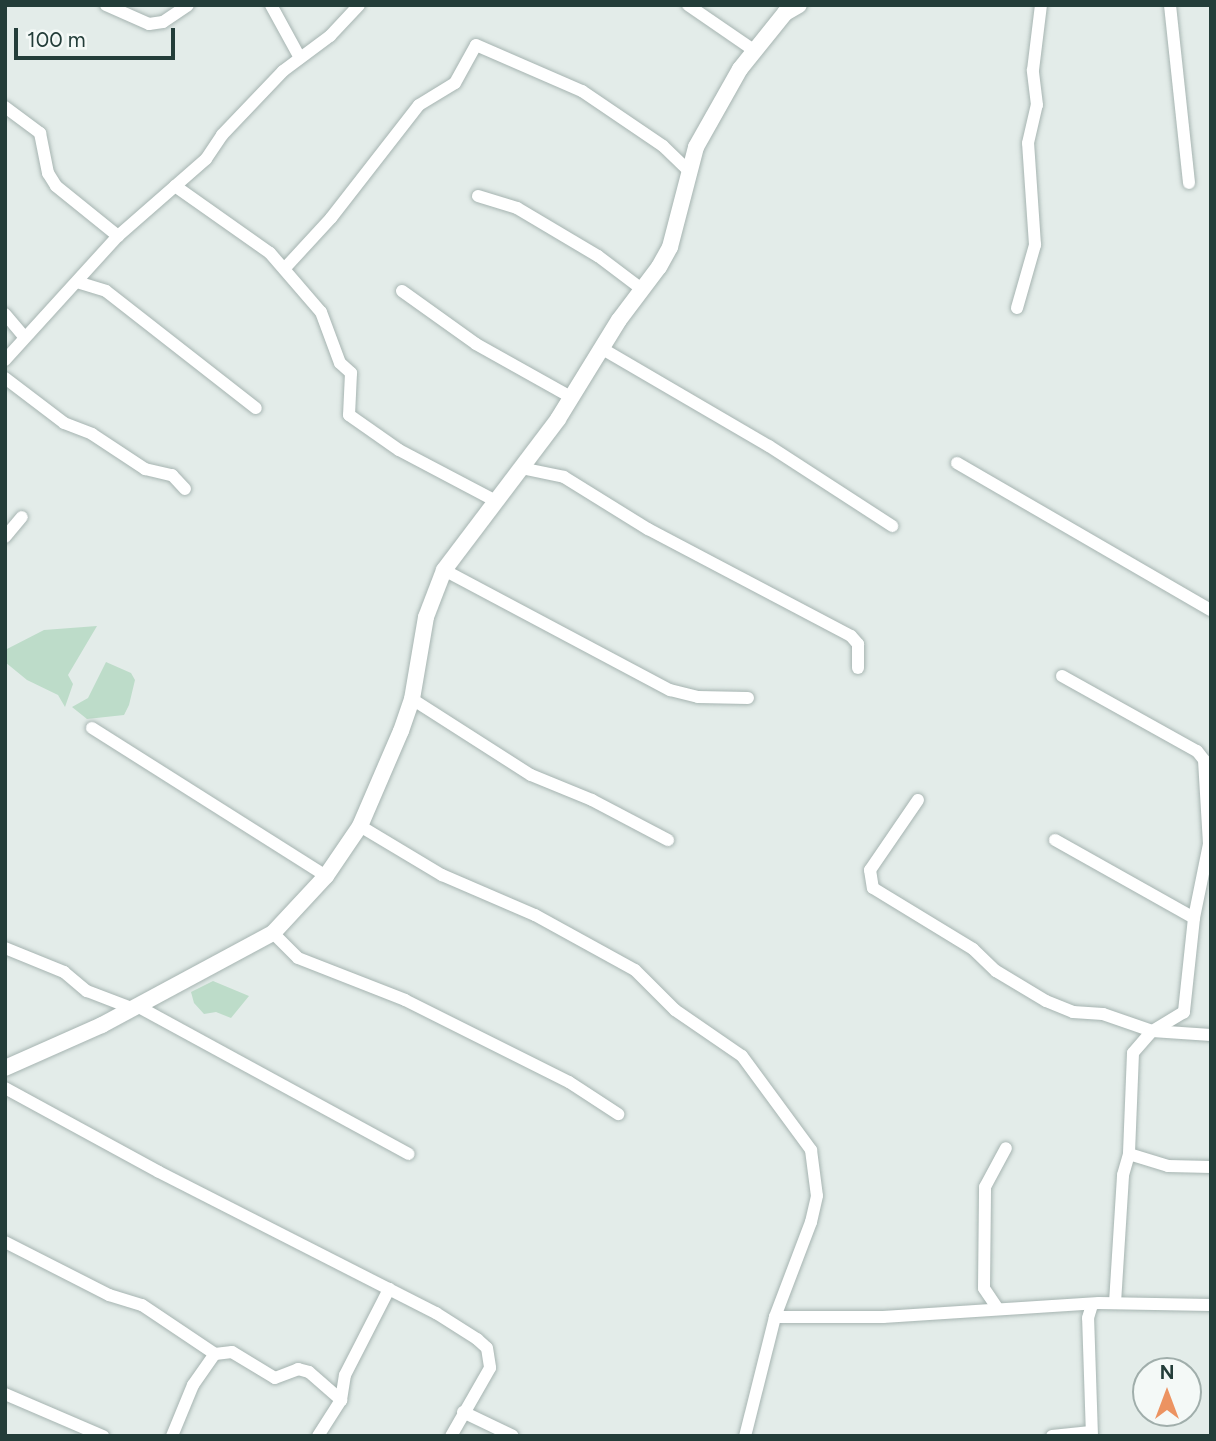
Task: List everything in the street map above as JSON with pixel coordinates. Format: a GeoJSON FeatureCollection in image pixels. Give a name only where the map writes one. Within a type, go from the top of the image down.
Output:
{"type":"FeatureCollection","features":[{"type":"Feature","properties":{"kind":"street"},"geometry":{"type":"LineString","coordinates":[[106,5],[149,24],[163,22],[188,5]]}},
{"type":"Feature","properties":{"kind":"street"},"geometry":{"type":"LineString","coordinates":[[271,5],[300,58]]}},
{"type":"Feature","properties":{"kind":"street"},"geometry":{"type":"LineString","coordinates":[[5,360],[118,236],[175,186],[300,58],[359,5]]}},
{"type":"Feature","properties":{"kind":"street"},"geometry":{"type":"LineString","coordinates":[[688,5],[755,51]]}},
{"type":"Feature","properties":{"kind":"street"},"geometry":{"type":"LineString","coordinates":[[5,1068],[136,1008],[273,933],[326,876],[360,826],[412,699],[426,617],[444,570],[494,500],[521,468],[643,290],[670,247],[688,171],[717,108],[755,51],[785,13],[799,5]]}},
{"type":"Feature","properties":{"kind":"street"},"geometry":{"type":"LineString","coordinates":[[1017,308],[1035,245],[1028,143],[1037,105],[1033,70],[1041,5]]}},
{"type":"Feature","properties":{"kind":"street"},"geometry":{"type":"LineString","coordinates":[[1170,5],[1189,183]]}},
{"type":"Feature","properties":{"kind":"street"},"geometry":{"type":"LineString","coordinates":[[285,268],[419,105],[455,83],[477,45],[582,90],[663,146],[688,171]]}},
{"type":"Feature","properties":{"kind":"street"},"geometry":{"type":"LineString","coordinates":[[5,107],[40,133],[48,173],[56,186],[118,236]]}},
{"type":"Feature","properties":{"kind":"street"},"geometry":{"type":"LineString","coordinates":[[175,186],[285,268],[321,312],[340,363],[351,373],[349,415],[399,450],[494,500]]}},
{"type":"Feature","properties":{"kind":"street"},"geometry":{"type":"LineString","coordinates":[[478,196],[517,208],[598,256],[643,290]]}},
{"type":"Feature","properties":{"kind":"street"},"geometry":{"type":"LineString","coordinates":[[77,282],[106,290],[256,408]]}},
{"type":"Feature","properties":{"kind":"street"},"geometry":{"type":"LineString","coordinates":[[402,291],[476,344],[571,397]]}},
{"type":"Feature","properties":{"kind":"street"},"geometry":{"type":"LineString","coordinates":[[5,314],[24,337]]}},
{"type":"Feature","properties":{"kind":"street"},"geometry":{"type":"LineString","coordinates":[[601,348],[769,446],[892,526]]}},
{"type":"Feature","properties":{"kind":"street"},"geometry":{"type":"LineString","coordinates":[[5,378],[64,423],[92,434],[145,469],[172,475],[185,489]]}},
{"type":"Feature","properties":{"kind":"street"},"geometry":{"type":"LineString","coordinates":[[957,463],[1211,610]]}},
{"type":"Feature","properties":{"kind":"street"},"geometry":{"type":"LineString","coordinates":[[521,468],[564,477],[648,529],[851,636],[858,644],[858,668]]}},
{"type":"Feature","properties":{"kind":"street"},"geometry":{"type":"LineString","coordinates":[[5,537],[22,517]]}},
{"type":"Feature","properties":{"kind":"street"},"geometry":{"type":"LineString","coordinates":[[444,570],[670,690],[698,697],[748,698]]}},
{"type":"Feature","properties":{"kind":"street"},"geometry":{"type":"LineString","coordinates":[[1062,676],[1197,751],[1203,760],[1209,844],[1194,918],[1184,1012],[1152,1031],[1133,1053],[1129,1154],[1124,1175],[1115,1303]]}},
{"type":"Feature","properties":{"kind":"street"},"geometry":{"type":"LineString","coordinates":[[412,699],[531,775],[592,800],[668,840]]}},
{"type":"Feature","properties":{"kind":"street"},"geometry":{"type":"LineString","coordinates":[[92,727],[326,876]]}},
{"type":"Feature","properties":{"kind":"street"},"geometry":{"type":"LineString","coordinates":[[918,800],[870,870],[873,888],[974,949],[996,971],[1046,1001],[1073,1012],[1103,1014],[1152,1031],[1211,1035]]}},
{"type":"Feature","properties":{"kind":"street"},"geometry":{"type":"LineString","coordinates":[[360,826],[442,875],[606,952],[635,970],[675,1010],[742,1056],[813,1159],[817,1196],[811,1222],[775,1317],[745,1436]]}},
{"type":"Feature","properties":{"kind":"street"},"geometry":{"type":"LineString","coordinates":[[1055,840],[1194,918]]}},
{"type":"Feature","properties":{"kind":"street"},"geometry":{"type":"LineString","coordinates":[[273,933],[298,958],[405,1000],[569,1082],[618,1114]]}},
{"type":"Feature","properties":{"kind":"street"},"geometry":{"type":"LineString","coordinates":[[5,948],[64,972],[87,991],[136,1008],[409,1154]]}},
{"type":"Feature","properties":{"kind":"street"},"geometry":{"type":"LineString","coordinates":[[5,1088],[436,1313],[487,1348],[486,1378],[463,1412],[451,1436]]}},
{"type":"Feature","properties":{"kind":"street"},"geometry":{"type":"LineString","coordinates":[[998,1309],[984,1288],[985,1187],[1006,1148]]}},
{"type":"Feature","properties":{"kind":"street"},"geometry":{"type":"LineString","coordinates":[[1129,1154],[1168,1166],[1211,1167]]}},
{"type":"Feature","properties":{"kind":"street"},"geometry":{"type":"LineString","coordinates":[[5,1242],[109,1295],[142,1306],[215,1354],[232,1352],[275,1378],[298,1369],[309,1372],[341,1400]]}},
{"type":"Feature","properties":{"kind":"street"},"geometry":{"type":"LineString","coordinates":[[318,1436],[341,1400],[345,1375],[389,1289]]}},
{"type":"Feature","properties":{"kind":"street"},"geometry":{"type":"LineString","coordinates":[[775,1317],[883,1317],[1115,1303],[1211,1305]]}},
{"type":"Feature","properties":{"kind":"street"},"geometry":{"type":"LineString","coordinates":[[1052,1436],[1091,1434],[1087,1318],[1092,1305]]}},
{"type":"Feature","properties":{"kind":"street"},"geometry":{"type":"LineString","coordinates":[[172,1436],[193,1385],[215,1354]]}},
{"type":"Feature","properties":{"kind":"street"},"geometry":{"type":"LineString","coordinates":[[5,1394],[103,1436]]}},
{"type":"Feature","properties":{"kind":"street"},"geometry":{"type":"LineString","coordinates":[[463,1412],[513,1436]]}},
{"type":"Feature","properties":{"kind":"green space"},"geometry":{"type":"Polygon","coordinates":[[[97,626],[68,675],[73,684],[65,707],[58,695],[27,680],[5,662],[5,650],[44,630],[97,626]]]}},
{"type":"Feature","properties":{"kind":"green space"},"geometry":{"type":"Polygon","coordinates":[[[106,662],[131,673],[135,680],[129,705],[124,715],[87,719],[72,707],[88,698],[106,662]]]}},
{"type":"Feature","properties":{"kind":"green space"},"geometry":{"type":"Polygon","coordinates":[[[213,981],[249,996],[231,1018],[216,1012],[204,1014],[194,1003],[191,992],[213,981]]]}}]}
